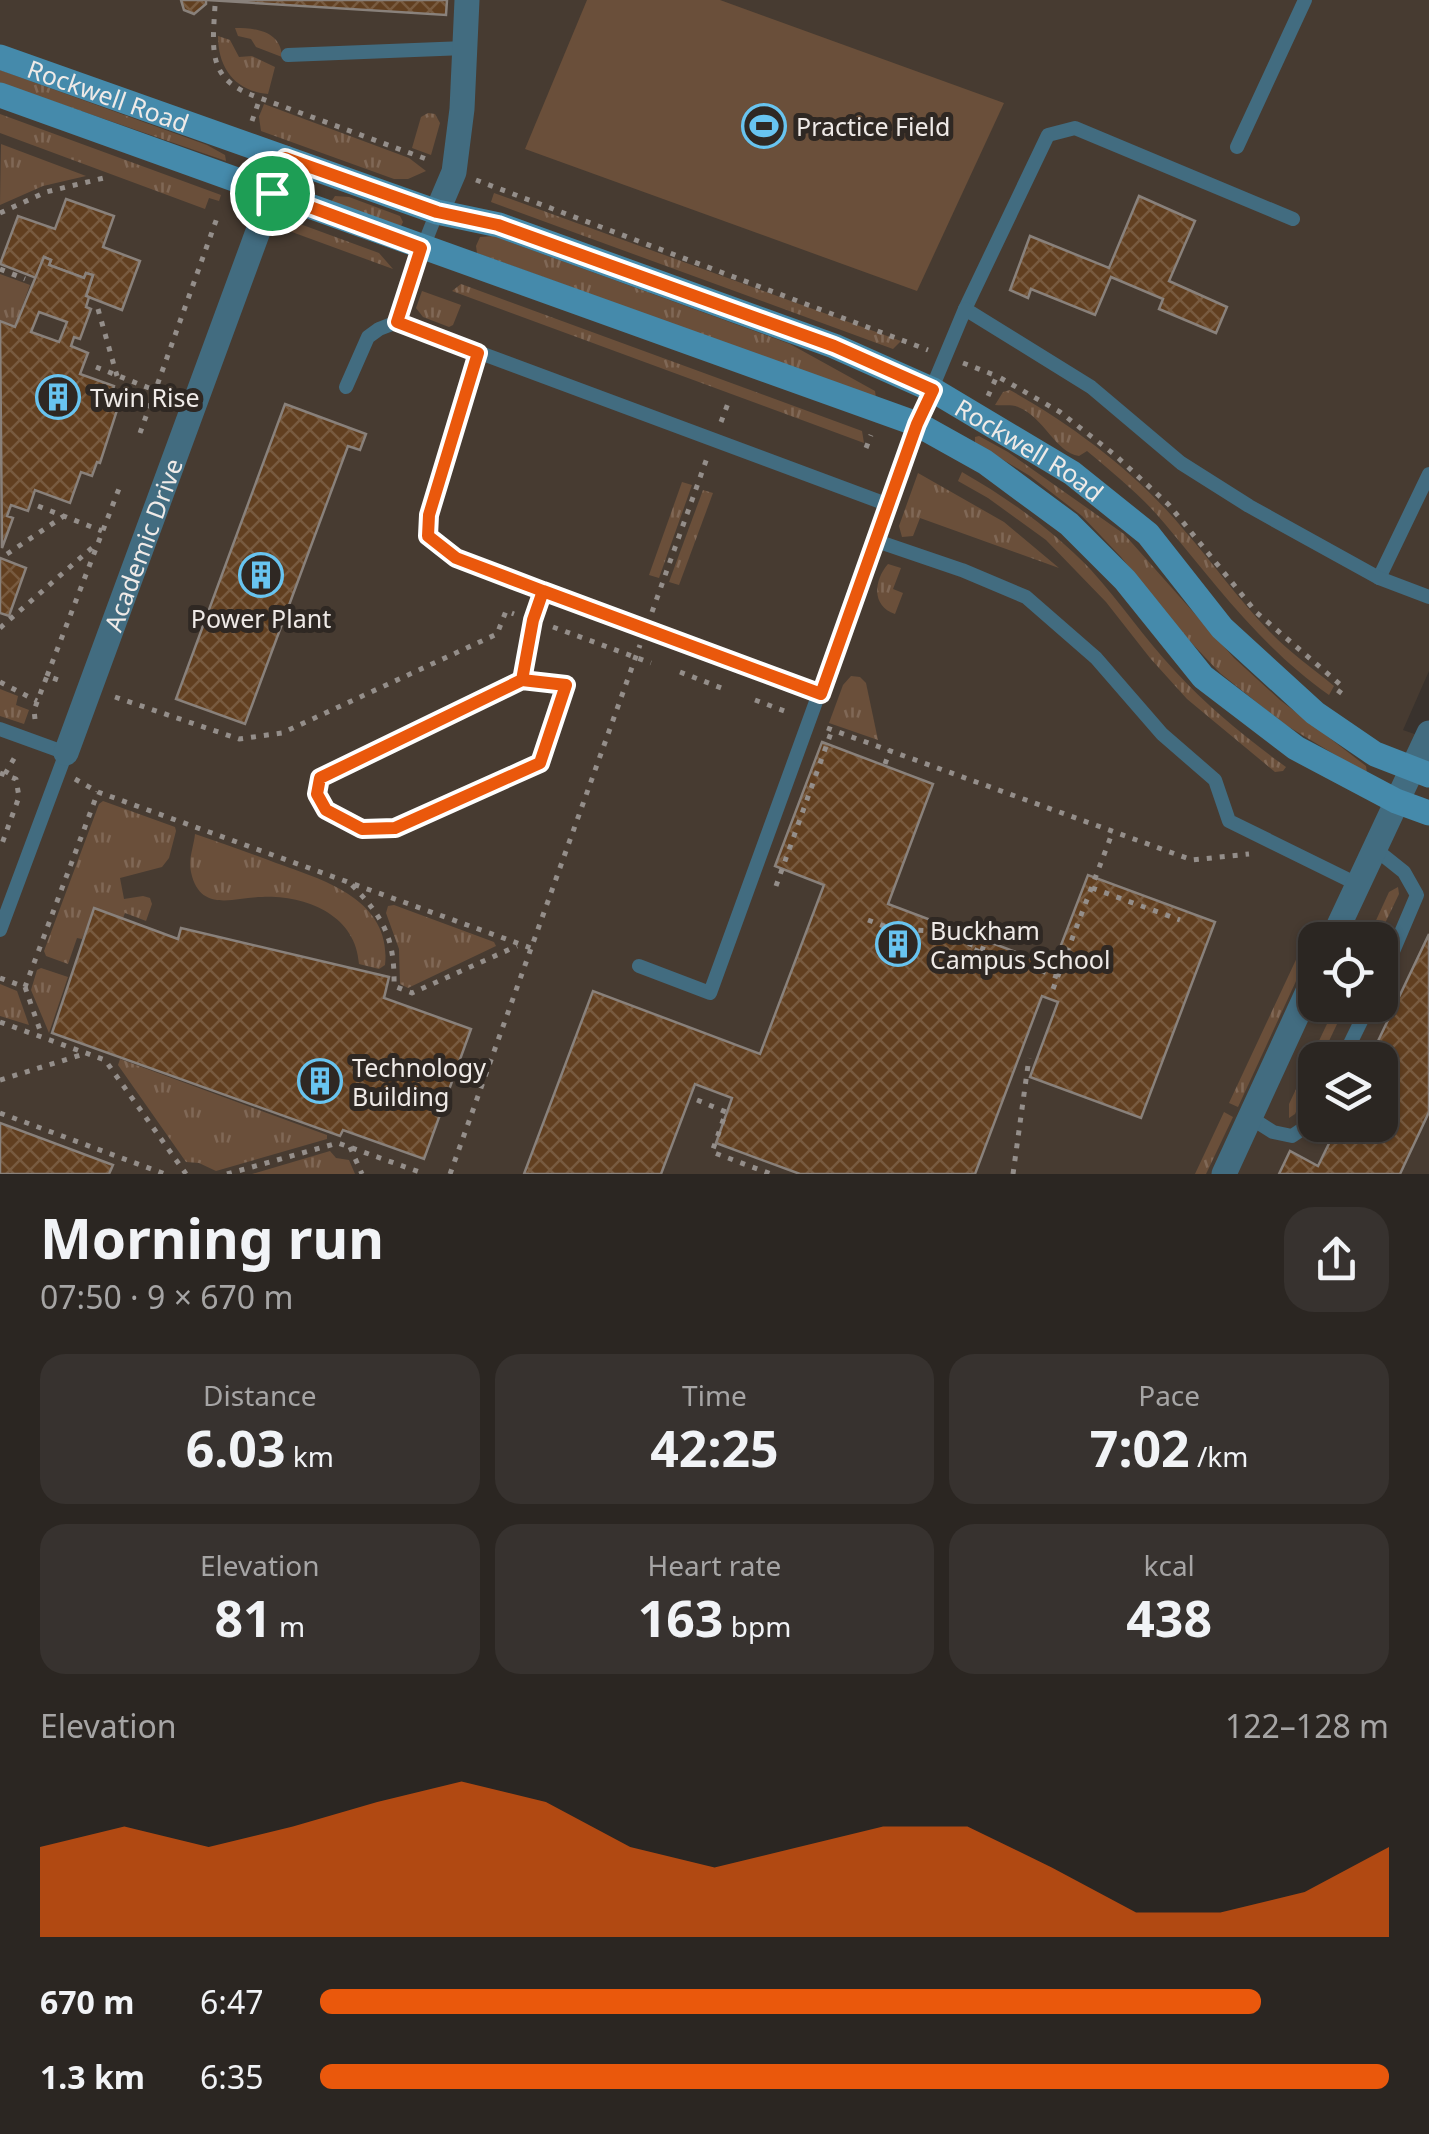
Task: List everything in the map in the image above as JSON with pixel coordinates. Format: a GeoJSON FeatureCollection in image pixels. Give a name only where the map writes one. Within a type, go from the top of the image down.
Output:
{"type":"FeatureCollection","features":[{"type":"Feature","properties":{"kind":"street"},"geometry":{"type":"LineString","coordinates":[[437,212],[454,172],[467,0]]}},
{"type":"Feature","properties":{"kind":"street","name":"Rockwell Road"},"geometry":{"type":"LineString","coordinates":[[0,57],[437,212],[498,225],[834,346],[933,390],[1072,473],[1148,534],[1222,628],[1315,713],[1375,754],[1420,772]]}},
{"type":"Feature","properties":{"kind":"street","name":"Rockwell Road"},"geometry":{"type":"LineString","coordinates":[[0,95],[917,424],[985,462],[1069,524],[1125,580],[1203,676],[1296,748],[1396,801],[1429,813]]}},
{"type":"Feature","properties":{"kind":"street","name":"Academic Drive"},"geometry":{"type":"LineString","coordinates":[[68,765],[285,158]]}},
{"type":"Feature","properties":{"kind":"street"},"geometry":{"type":"LineString","coordinates":[[1340,922],[1396,801],[1420,772],[1429,733]]}},
{"type":"Feature","properties":{"kind":"street"},"geometry":{"type":"LineString","coordinates":[[1224,1174],[1298,1013]]}},
{"type":"Feature","properties":{"kind":"lane"},"geometry":{"type":"LineString","coordinates":[[1237,147],[1305,0]]}},
{"type":"Feature","properties":{"kind":"lane"},"geometry":{"type":"LineString","coordinates":[[288,55],[464,48]]}},
{"type":"Feature","properties":{"kind":"lane"},"geometry":{"type":"LineString","coordinates":[[639,966],[710,993],[917,424],[965,308],[1048,135],[1074,128],[1293,219]]}},
{"type":"Feature","properties":{"kind":"lane"},"geometry":{"type":"LineString","coordinates":[[397,322],[437,212]]}},
{"type":"Feature","properties":{"kind":"lane"},"geometry":{"type":"LineString","coordinates":[[965,308],[1091,387],[1181,464],[1380,578],[1429,597]]}},
{"type":"Feature","properties":{"kind":"lane"},"geometry":{"type":"LineString","coordinates":[[346,386],[368,338],[397,322],[890,505]]}},
{"type":"Feature","properties":{"kind":"lane"},"geometry":{"type":"LineString","coordinates":[[478,353],[439,480],[428,536],[456,558],[821,694]]}},
{"type":"Feature","properties":{"kind":"lane"},"geometry":{"type":"LineString","coordinates":[[1380,578],[1429,474]]}},
{"type":"Feature","properties":{"kind":"lane"},"geometry":{"type":"LineString","coordinates":[[877,541],[1026,596],[1096,658],[1162,734],[1215,780],[1229,821],[1357,884]]}},
{"type":"Feature","properties":{"kind":"lane"},"geometry":{"type":"LineString","coordinates":[[522,680],[533,620],[543,591]]}},
{"type":"Feature","properties":{"kind":"lane"},"geometry":{"type":"LineString","coordinates":[[522,680],[566,685],[540,763],[395,828],[362,829],[326,810],[317,794],[320,778],[522,680]]}},
{"type":"Feature","properties":{"kind":"lane"},"geometry":{"type":"LineString","coordinates":[[0,729],[68,765]]}},
{"type":"Feature","properties":{"kind":"lane","name":"Academic Drive"},"geometry":{"type":"LineString","coordinates":[[0,930],[68,765]]}},
{"type":"Feature","properties":{"kind":"lane"},"geometry":{"type":"LineString","coordinates":[[1374,848],[1404,872],[1417,894],[1398,939]]}},
{"type":"Feature","properties":{"kind":"lane"},"geometry":{"type":"LineString","coordinates":[[1250,1118],[1272,1132],[1292,1136],[1298,1132]]}},
{"type":"Feature","properties":{"kind":"path"},"geometry":{"type":"LineString","coordinates":[[215,6],[212,47],[220,72],[242,92],[434,164]]}},
{"type":"Feature","properties":{"kind":"path"},"geometry":{"type":"LineString","coordinates":[[250,126],[260,98]]}},
{"type":"Feature","properties":{"kind":"path"},"geometry":{"type":"LineString","coordinates":[[0,213],[46,192],[108,177]]}},
{"type":"Feature","properties":{"kind":"path"},"geometry":{"type":"LineString","coordinates":[[477,180],[931,352]]}},
{"type":"Feature","properties":{"kind":"path"},"geometry":{"type":"LineString","coordinates":[[484,196],[488,185]]}},
{"type":"Feature","properties":{"kind":"path"},"geometry":{"type":"LineString","coordinates":[[140,433],[218,218]]}},
{"type":"Feature","properties":{"kind":"path"},"geometry":{"type":"LineString","coordinates":[[0,269],[25,279]]}},
{"type":"Feature","properties":{"kind":"path"},"geometry":{"type":"LineString","coordinates":[[98,308],[117,376]]}},
{"type":"Feature","properties":{"kind":"path"},"geometry":{"type":"LineString","coordinates":[[960,362],[998,376]]}},
{"type":"Feature","properties":{"kind":"path"},"geometry":{"type":"LineString","coordinates":[[96,368],[154,390]]}},
{"type":"Feature","properties":{"kind":"path"},"geometry":{"type":"LineString","coordinates":[[720,424],[730,398]]}},
{"type":"Feature","properties":{"kind":"path"},"geometry":{"type":"LineString","coordinates":[[866,448],[870,435]]}},
{"type":"Feature","properties":{"kind":"path"},"geometry":{"type":"LineString","coordinates":[[651,615],[708,455]]}},
{"type":"Feature","properties":{"kind":"path"},"geometry":{"type":"LineString","coordinates":[[35,722],[37,701],[120,486]]}},
{"type":"Feature","properties":{"kind":"path"},"geometry":{"type":"LineString","coordinates":[[38,506],[102,531]]}},
{"type":"Feature","properties":{"kind":"path"},"geometry":{"type":"LineString","coordinates":[[7,554],[64,516]]}},
{"type":"Feature","properties":{"kind":"path"},"geometry":{"type":"LineString","coordinates":[[0,628],[96,544]]}},
{"type":"Feature","properties":{"kind":"path"},"geometry":{"type":"LineString","coordinates":[[103,693],[240,739],[282,733],[497,634],[506,611]]}},
{"type":"Feature","properties":{"kind":"path"},"geometry":{"type":"LineString","coordinates":[[553,628],[651,663]]}},
{"type":"Feature","properties":{"kind":"path"},"geometry":{"type":"LineString","coordinates":[[450,1174],[641,643]]}},
{"type":"Feature","properties":{"kind":"path"},"geometry":{"type":"LineString","coordinates":[[680,672],[724,689]]}},
{"type":"Feature","properties":{"kind":"path"},"geometry":{"type":"LineString","coordinates":[[47,676],[76,686]]}},
{"type":"Feature","properties":{"kind":"path"},"geometry":{"type":"LineString","coordinates":[[0,682],[37,701]]}},
{"type":"Feature","properties":{"kind":"path"},"geometry":{"type":"LineString","coordinates":[[755,700],[798,716]]}},
{"type":"Feature","properties":{"kind":"path"},"geometry":{"type":"LineString","coordinates":[[776,886],[832,730],[1192,860],[1254,854]]}},
{"type":"Feature","properties":{"kind":"path"},"geometry":{"type":"LineString","coordinates":[[885,764],[890,750]]}},
{"type":"Feature","properties":{"kind":"path"},"geometry":{"type":"LineString","coordinates":[[0,849],[20,793],[16,779],[2,774],[16,755]]}},
{"type":"Feature","properties":{"kind":"path"},"geometry":{"type":"LineString","coordinates":[[68,765],[98,792],[531,948]]}},
{"type":"Feature","properties":{"kind":"path"},"geometry":{"type":"LineString","coordinates":[[42,1037],[25,987],[98,792]]}},
{"type":"Feature","properties":{"kind":"path"},"geometry":{"type":"LineString","coordinates":[[1053,989],[1113,831]]}},
{"type":"Feature","properties":{"kind":"path"},"geometry":{"type":"LineString","coordinates":[[349,882],[374,908],[387,932],[394,958],[394,986],[412,993],[520,944]]}},
{"type":"Feature","properties":{"kind":"path"},"geometry":{"type":"LineString","coordinates":[[1092,888],[1180,920]]}},
{"type":"Feature","properties":{"kind":"path"},"geometry":{"type":"LineString","coordinates":[[868,920],[892,929],[935,931],[1058,977]]}},
{"type":"Feature","properties":{"kind":"path"},"geometry":{"type":"LineString","coordinates":[[972,965],[978,947]]}},
{"type":"Feature","properties":{"kind":"path"},"geometry":{"type":"LineString","coordinates":[[0,978],[25,987]]}},
{"type":"Feature","properties":{"kind":"path"},"geometry":{"type":"LineString","coordinates":[[0,1022],[106,1060],[186,1174]]}},
{"type":"Feature","properties":{"kind":"path"},"geometry":{"type":"LineString","coordinates":[[0,1080],[87,1053]]}},
{"type":"Feature","properties":{"kind":"path"},"geometry":{"type":"LineString","coordinates":[[1013,1174],[1029,1058]]}},
{"type":"Feature","properties":{"kind":"path"},"geometry":{"type":"LineString","coordinates":[[697,1100],[730,1110],[712,1152],[771,1174]]}},
{"type":"Feature","properties":{"kind":"path"},"geometry":{"type":"LineString","coordinates":[[0,1113],[165,1174]]}},
{"type":"Feature","properties":{"kind":"path"},"geometry":{"type":"LineString","coordinates":[[227,1174],[338,1143],[425,1174]]}},
{"type":"Feature","properties":{"kind":"path"},"geometry":{"type":"LineString","coordinates":[[350,1147],[362,1174]]}},
{"type":"Feature","properties":{"kind":"shaded area"},"geometry":{"type":"Polygon","coordinates":[[[0,0],[1429,0],[1429,671],[1403,730],[1429,739],[1429,1174],[0,1174],[0,0]]]}},
{"type":"Feature","properties":{"kind":"green space","name":"Practice Field"},"geometry":{"type":"Polygon","coordinates":[[[587,0],[720,0],[1004,103],[917,291],[525,149],[587,0]]]}},
{"type":"Feature","properties":{"kind":"green space"},"geometry":{"type":"Polygon","coordinates":[[[235,28],[259,30],[272,36],[282,57],[238,36],[235,28]]]}},
{"type":"Feature","properties":{"kind":"green space"},"geometry":{"type":"Polygon","coordinates":[[[218,36],[230,40],[239,57],[252,56],[275,67],[268,94],[246,88],[231,76],[221,58],[218,36]]]}},
{"type":"Feature","properties":{"kind":"green space"},"geometry":{"type":"Polygon","coordinates":[[[0,70],[207,145],[225,155],[226,161],[0,83],[0,70]]]}},
{"type":"Feature","properties":{"kind":"green space"},"geometry":{"type":"Polygon","coordinates":[[[264,104],[409,158],[426,171],[408,179],[394,179],[261,131],[259,117],[264,104]]]}},
{"type":"Feature","properties":{"kind":"green space"},"geometry":{"type":"Polygon","coordinates":[[[0,114],[221,195],[219,201],[209,198],[205,209],[0,133],[0,114]]]}},
{"type":"Feature","properties":{"kind":"green space"},"geometry":{"type":"Polygon","coordinates":[[[435,114],[440,123],[431,155],[412,148],[421,117],[435,114]]]}},
{"type":"Feature","properties":{"kind":"green space"},"geometry":{"type":"Polygon","coordinates":[[[1,144],[86,176],[43,186],[0,205],[1,144]]]}},
{"type":"Feature","properties":{"kind":"green space"},"geometry":{"type":"Polygon","coordinates":[[[494,193],[901,341],[893,349],[491,202],[494,193]]]}},
{"type":"Feature","properties":{"kind":"green space"},"geometry":{"type":"Polygon","coordinates":[[[335,196],[349,197],[400,216],[403,222],[401,226],[331,202],[335,196]]]}},
{"type":"Feature","properties":{"kind":"green space"},"geometry":{"type":"Polygon","coordinates":[[[300,224],[379,253],[393,269],[281,228],[300,224]]]}},
{"type":"Feature","properties":{"kind":"green space"},"geometry":{"type":"Polygon","coordinates":[[[493,236],[790,344],[875,391],[876,398],[477,253],[480,237],[493,236]]]}},
{"type":"Feature","properties":{"kind":"green space"},"geometry":{"type":"Polygon","coordinates":[[[0,274],[30,285],[15,326],[0,320],[0,274]]]}},
{"type":"Feature","properties":{"kind":"green space"},"geometry":{"type":"Polygon","coordinates":[[[461,284],[862,431],[864,443],[452,291],[461,284]]]}},
{"type":"Feature","properties":{"kind":"green space"},"geometry":{"type":"Polygon","coordinates":[[[422,291],[461,305],[453,325],[423,317],[416,308],[422,291]]]}},
{"type":"Feature","properties":{"kind":"green space"},"geometry":{"type":"Polygon","coordinates":[[[1010,390],[1081,435],[1146,489],[1269,631],[1334,686],[1329,695],[1261,637],[1138,495],[1087,451],[1079,456],[1063,448],[1027,412],[1015,406],[995,405],[1003,392],[1010,390]]]}},
{"type":"Feature","properties":{"kind":"green space"},"geometry":{"type":"Polygon","coordinates":[[[979,436],[1124,534],[1234,658],[1280,700],[1366,766],[1367,774],[1284,724],[1220,673],[1082,516],[1030,476],[975,443],[979,436]]]}},
{"type":"Feature","properties":{"kind":"green space"},"geometry":{"type":"Polygon","coordinates":[[[962,472],[1030,516],[1076,555],[1188,684],[1228,722],[1286,767],[1283,771],[1275,772],[1187,699],[1106,602],[1046,540],[958,481],[962,472]]]}},
{"type":"Feature","properties":{"kind":"green space"},"geometry":{"type":"Polygon","coordinates":[[[918,473],[1004,522],[1059,568],[920,518],[913,536],[902,537],[899,526],[918,473]]]}},
{"type":"Feature","properties":{"kind":"green space"},"geometry":{"type":"Polygon","coordinates":[[[682,482],[692,485],[659,578],[649,575],[682,482]]]}},
{"type":"Feature","properties":{"kind":"green space"},"geometry":{"type":"Polygon","coordinates":[[[703,490],[713,493],[679,585],[669,582],[703,490]]]}},
{"type":"Feature","properties":{"kind":"green space"},"geometry":{"type":"Polygon","coordinates":[[[888,564],[901,568],[893,589],[903,593],[895,614],[882,605],[877,592],[888,564]]]}},
{"type":"Feature","properties":{"kind":"green space"},"geometry":{"type":"Polygon","coordinates":[[[851,676],[866,683],[878,740],[829,723],[843,685],[851,676]]]}},
{"type":"Feature","properties":{"kind":"green space"},"geometry":{"type":"Polygon","coordinates":[[[0,689],[18,696],[16,705],[29,710],[24,724],[0,716],[0,689]]]}},
{"type":"Feature","properties":{"kind":"green space"},"geometry":{"type":"Polygon","coordinates":[[[103,801],[175,827],[176,831],[169,858],[162,867],[120,878],[124,899],[150,898],[146,921],[94,908],[68,964],[46,956],[44,951],[103,801]]]}},
{"type":"Feature","properties":{"kind":"green space"},"geometry":{"type":"Polygon","coordinates":[[[195,834],[314,877],[351,896],[378,924],[385,965],[379,969],[359,964],[349,933],[326,911],[311,904],[279,897],[220,900],[202,894],[190,867],[195,834]]]}},
{"type":"Feature","properties":{"kind":"green space"},"geometry":{"type":"Polygon","coordinates":[[[1398,887],[1399,894],[1386,922],[1375,922],[1389,892],[1398,887]]]}},
{"type":"Feature","properties":{"kind":"green space"},"geometry":{"type":"Polygon","coordinates":[[[394,905],[496,946],[408,988],[400,984],[399,949],[386,913],[388,906],[394,905]]]}},
{"type":"Feature","properties":{"kind":"green space"},"geometry":{"type":"Polygon","coordinates":[[[1298,956],[1298,977],[1238,1107],[1229,1103],[1298,956]]]}},
{"type":"Feature","properties":{"kind":"green space"},"geometry":{"type":"Polygon","coordinates":[[[41,968],[68,977],[49,1033],[31,990],[41,968]]]}},
{"type":"Feature","properties":{"kind":"green space"},"geometry":{"type":"Polygon","coordinates":[[[0,984],[17,991],[29,1025],[0,1016],[0,984]]]}},
{"type":"Feature","properties":{"kind":"green space"},"geometry":{"type":"Polygon","coordinates":[[[1328,1022],[1338,1022],[1329,1042],[1318,1042],[1328,1022]]]}},
{"type":"Feature","properties":{"kind":"green space"},"geometry":{"type":"Polygon","coordinates":[[[120,1059],[327,1135],[327,1139],[216,1171],[186,1162],[118,1065],[120,1059]]]}},
{"type":"Feature","properties":{"kind":"green space"},"geometry":{"type":"Polygon","coordinates":[[[1298,1085],[1298,1108],[1289,1118],[1289,1104],[1298,1085]]]}},
{"type":"Feature","properties":{"kind":"green space"},"geometry":{"type":"Polygon","coordinates":[[[1224,1112],[1233,1117],[1206,1174],[1195,1174],[1224,1112]]]}},
{"type":"Feature","properties":{"kind":"green space"},"geometry":{"type":"Polygon","coordinates":[[[330,1151],[336,1158],[349,1160],[355,1174],[252,1174],[330,1151]]]}},
{"type":"Feature","properties":{"kind":"building"},"geometry":{"type":"Polygon","coordinates":[[[181,0],[206,0],[206,4],[194,14],[184,10],[181,0]]]}},
{"type":"Feature","properties":{"kind":"building"},"geometry":{"type":"Polygon","coordinates":[[[207,0],[447,0],[446,15],[207,0]]]}},
{"type":"Feature","properties":{"kind":"building"},"geometry":{"type":"Polygon","coordinates":[[[1139,196],[1195,221],[1169,281],[1227,307],[1216,333],[1159,309],[1163,299],[1111,277],[1095,315],[1031,289],[1028,298],[1010,290],[1030,236],[1109,268],[1139,196]]]}},
{"type":"Feature","properties":{"kind":"building"},"geometry":{"type":"Polygon","coordinates":[[[66,199],[114,216],[103,247],[140,261],[122,310],[86,296],[93,275],[86,273],[84,278],[49,265],[51,260],[44,257],[36,278],[0,264],[18,216],[55,229],[66,199]]]}},
{"type":"Feature","properties":{"kind":"building","name":"Twin Rise"},"geometry":{"type":"Polygon","coordinates":[[[44,257],[51,260],[49,265],[84,278],[86,273],[93,275],[86,296],[86,307],[91,309],[80,339],[74,337],[71,346],[88,353],[80,374],[114,386],[113,390],[119,392],[115,403],[119,404],[92,476],[81,472],[70,503],[35,490],[28,511],[11,505],[7,516],[13,518],[2,548],[0,321],[15,327],[44,257]],[[39,312],[31,332],[59,342],[67,322],[39,312]]]}},
{"type":"Feature","properties":{"kind":"building","name":"Power Plant"},"geometry":{"type":"Polygon","coordinates":[[[285,404],[366,434],[360,450],[348,446],[245,724],[176,699],[285,404]]]}},
{"type":"Feature","properties":{"kind":"building"},"geometry":{"type":"Polygon","coordinates":[[[0,558],[26,568],[9,616],[0,613],[0,558]]]}},
{"type":"Feature","properties":{"kind":"building","name":"Buckham Campus School"},"geometry":{"type":"Polygon","coordinates":[[[822,742],[933,784],[888,904],[1053,966],[1088,875],[1215,922],[1141,1118],[1030,1077],[1058,1002],[1042,996],[975,1174],[800,1174],[716,1143],[732,1098],[695,1084],[661,1174],[524,1174],[593,991],[760,1054],[824,885],[775,866],[822,742]]]}},
{"type":"Feature","properties":{"kind":"building","name":"Technology Building"},"geometry":{"type":"Polygon","coordinates":[[[94,908],[178,939],[181,928],[389,977],[384,998],[471,1029],[424,1159],[343,1130],[340,1136],[52,1033],[94,908]]]}},
{"type":"Feature","properties":{"kind":"building"},"geometry":{"type":"Polygon","coordinates":[[[1429,934],[1429,1112],[1400,1174],[1279,1174],[1290,1151],[1318,1166],[1330,1142],[1398,1142],[1398,1042],[1378,1042],[1387,1022],[1398,1022],[1398,999],[1429,934]]]}},
{"type":"Feature","properties":{"kind":"building"},"geometry":{"type":"Polygon","coordinates":[[[0,1123],[113,1165],[109,1174],[0,1174],[0,1123]]]}},
{"type":"Feature","properties":{"kind":"place","name":"Practice Field"},"geometry":{"type":"Point","coordinates":[764,126]}},
{"type":"Feature","properties":{"kind":"place","name":"Twin Rise"},"geometry":{"type":"Point","coordinates":[58,397]}},
{"type":"Feature","properties":{"kind":"place","name":"Power Plant"},"geometry":{"type":"Point","coordinates":[261,575]}},
{"type":"Feature","properties":{"kind":"place","name":"Buckham Campus School"},"geometry":{"type":"Point","coordinates":[898,944]}},
{"type":"Feature","properties":{"kind":"place","name":"Technology Building"},"geometry":{"type":"Point","coordinates":[320,1081]}},
{"type":"Feature","properties":{"kind":"route"},"geometry":{"type":"LineString","coordinates":[[272,193],[285,158],[437,212],[498,225],[834,346],[933,390],[917,424],[821,694],[543,591],[533,620],[522,680],[566,685],[540,763],[395,828],[362,829],[326,810],[317,794],[320,778],[522,680],[533,620],[543,591],[456,558],[428,536],[429,515],[478,353],[397,322],[421,248],[272,193]]}}]}
